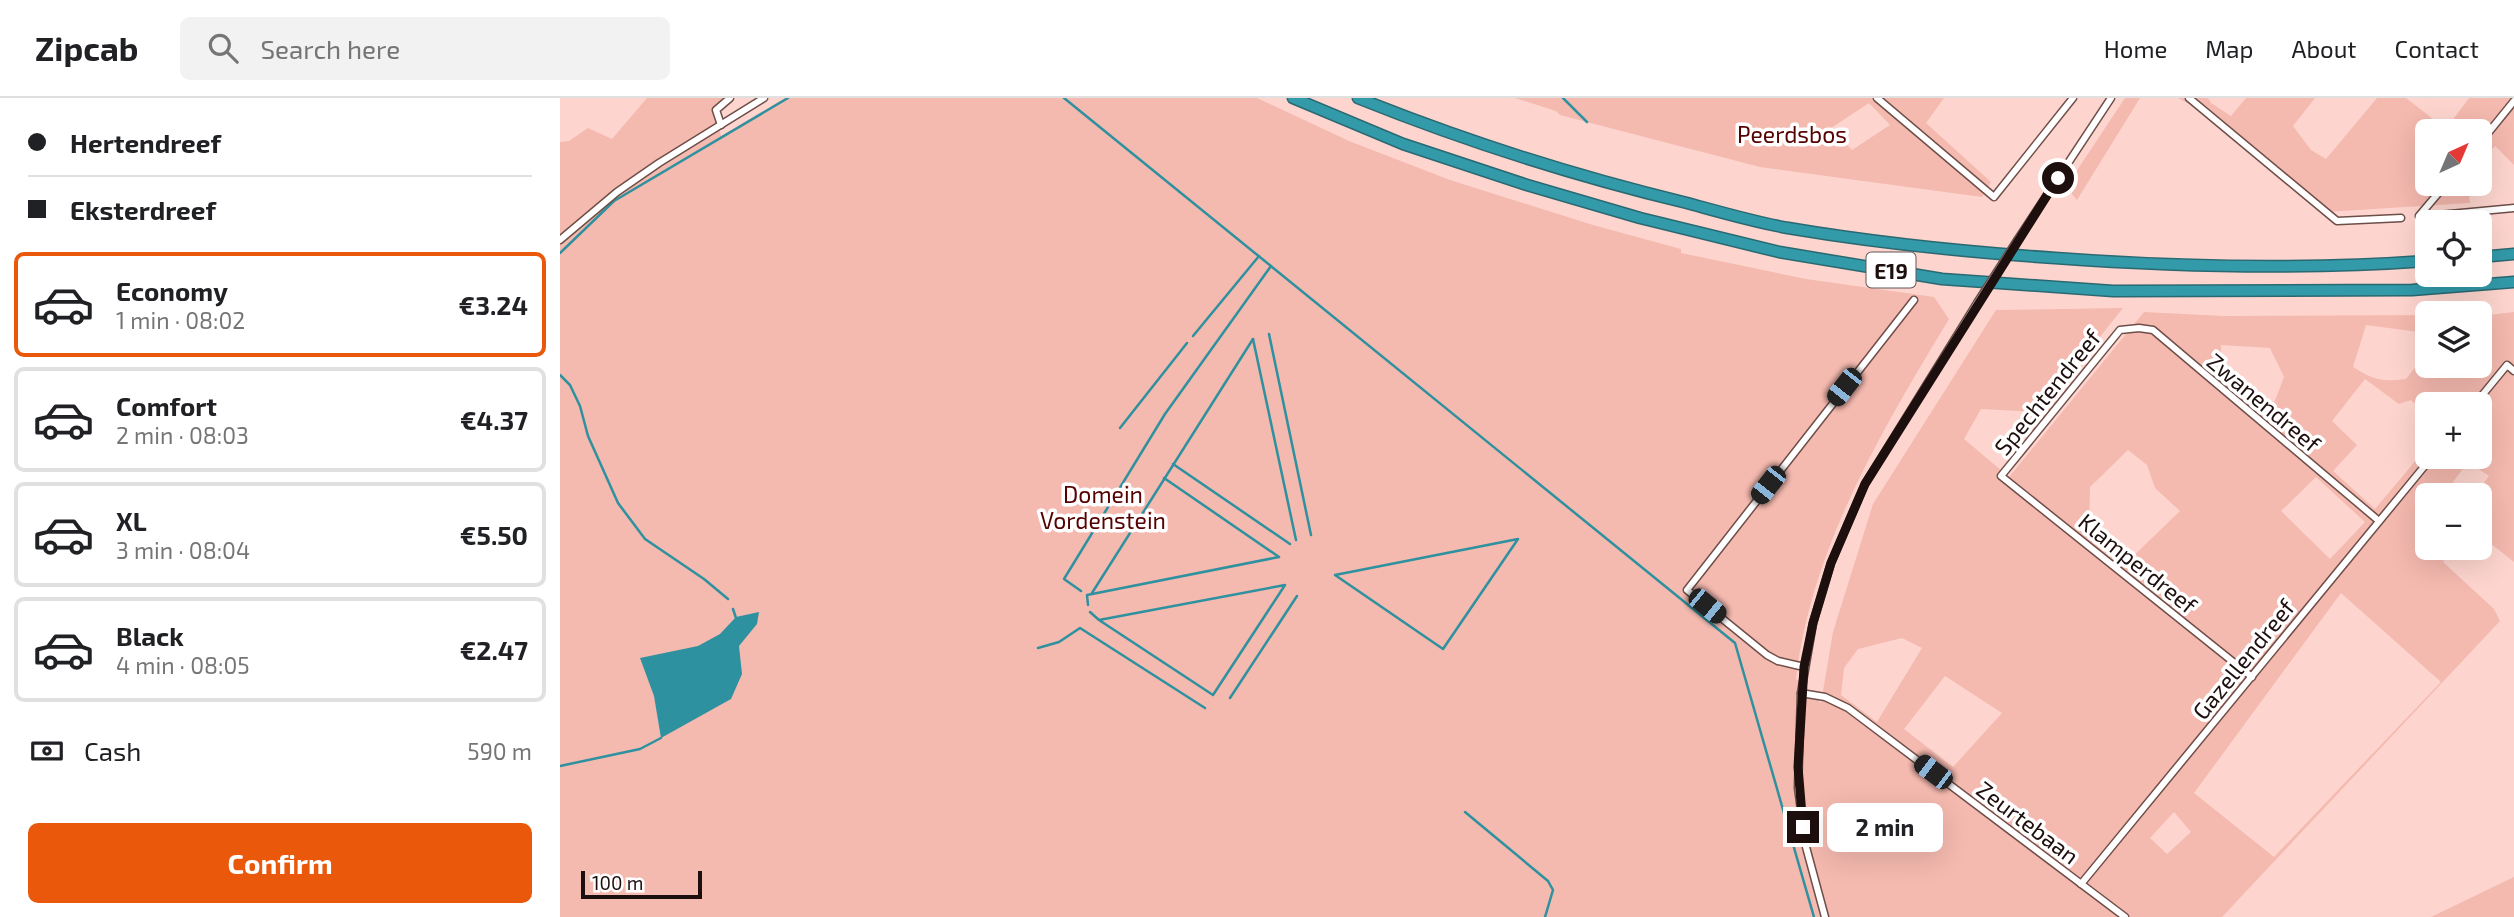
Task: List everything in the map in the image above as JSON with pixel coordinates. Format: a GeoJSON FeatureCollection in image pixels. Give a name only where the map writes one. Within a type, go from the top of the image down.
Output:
{"type":"FeatureCollection","features":[{"type":"Feature","properties":{"kind":"highway","name":"E19"},"geometry":{"type":"LineString","coordinates":[[1293,98],[1403,145],[1527,186],[1640,218],[1780,252],[1942,279],[2113,291],[2412,290],[2514,282]]}},
{"type":"Feature","properties":{"kind":"highway","name":"E19"},"geometry":{"type":"LineString","coordinates":[[1358,98],[1415,121],[1532,161],[1785,228],[1946,251],[2120,263],[2265,268],[2415,262]]}},
{"type":"Feature","properties":{"kind":"highway"},"geometry":{"type":"LineString","coordinates":[[2492,256],[2514,254]]}},
{"type":"Feature","properties":{"kind":"street"},"geometry":{"type":"LineString","coordinates":[[721,125],[716,110],[730,98]]}},
{"type":"Feature","properties":{"kind":"street"},"geometry":{"type":"LineString","coordinates":[[560,240],[617,192],[764,98]]}},
{"type":"Feature","properties":{"kind":"street"},"geometry":{"type":"LineString","coordinates":[[1877,98],[1994,197],[2073,98]]}},
{"type":"Feature","properties":{"kind":"street"},"geometry":{"type":"LineString","coordinates":[[1825,917],[1806,847],[1798,788],[1804,667],[1813,623],[1831,563],[1865,484],[1977,303],[2111,98]]}},
{"type":"Feature","properties":{"kind":"street"},"geometry":{"type":"LineString","coordinates":[[2189,98],[2337,221],[2401,218]]}},
{"type":"Feature","properties":{"kind":"street"},"geometry":{"type":"LineString","coordinates":[[2492,128],[2514,101]]}},
{"type":"Feature","properties":{"kind":"street"},"geometry":{"type":"LineString","coordinates":[[2425,210],[2436,196]]}},
{"type":"Feature","properties":{"kind":"street"},"geometry":{"type":"LineString","coordinates":[[2492,210],[2514,208]]}},
{"type":"Feature","properties":{"kind":"street"},"geometry":{"type":"LineString","coordinates":[[1804,667],[1778,662],[1687,590],[1914,300]]}},
{"type":"Feature","properties":{"kind":"street","name":"Spechtendreef"},"geometry":{"type":"LineString","coordinates":[[2001,476],[2120,330]]}},
{"type":"Feature","properties":{"kind":"street","name":"Zwanendreef"},"geometry":{"type":"LineString","coordinates":[[2120,330],[2153,330],[2379,521]]}},
{"type":"Feature","properties":{"kind":"street"},"geometry":{"type":"LineString","coordinates":[[2485,392],[2507,365],[2514,371]]}},
{"type":"Feature","properties":{"kind":"street","name":"Gazellendreef"},"geometry":{"type":"LineString","coordinates":[[2081,884],[2422,469]]}},
{"type":"Feature","properties":{"kind":"street","name":"Klamperdreef"},"geometry":{"type":"LineString","coordinates":[[2001,476],[2252,677]]}},
{"type":"Feature","properties":{"kind":"street","name":"Zeurtebaan"},"geometry":{"type":"LineString","coordinates":[[1801,694],[1825,697],[1848,708],[2125,917]]}},
{"type":"Feature","properties":{"kind":"green space","name":"Domein Vordenstein"},"geometry":{"type":"Polygon","coordinates":[[[647,98],[727,98],[715,110],[721,136],[785,98],[1257,98],[1349,141],[1450,180],[1593,225],[1681,249],[1681,253],[1806,279],[1934,297],[1949,319],[1875,447],[1833,537],[1817,583],[1804,630],[1796,679],[1821,703],[1833,632],[1873,504],[1996,310],[2123,308],[2040,412],[1981,409],[1964,439],[2009,477],[2144,312],[2223,316],[2415,315],[2415,332],[2366,325],[2353,367],[2372,377],[2390,380],[2406,379],[2415,367],[2415,378],[2492,378],[2492,315],[2514,312],[2514,562],[2492,545],[2492,483],[2484,483],[2489,476],[2478,469],[2492,469],[2492,392],[2415,392],[2415,404],[2411,400],[2399,404],[2365,379],[2332,421],[2357,445],[2333,471],[2375,509],[2415,461],[2415,469],[2463,469],[2454,483],[2415,483],[2415,560],[2444,560],[2443,562],[2494,609],[2500,621],[2222,917],[560,917],[560,142],[569,141],[588,128],[612,139],[647,98]],[[2221,345],[2220,379],[2245,401],[2274,403],[2284,377],[2270,348],[2221,345]],[[2128,450],[2090,487],[2089,529],[2126,563],[2180,511],[2155,488],[2147,465],[2128,450]],[[2316,477],[2281,511],[2330,559],[2365,522],[2316,477]],[[2341,593],[2194,793],[2274,857],[2441,682],[2341,593]],[[1902,638],[1858,649],[1844,668],[1841,695],[1877,722],[1922,648],[1902,638]],[[1945,676],[1904,729],[1953,767],[2002,713],[1945,676]],[[2174,812],[2150,838],[2167,854],[2191,832],[2174,812]]]}},
{"type":"Feature","properties":{"kind":"green space","name":"Peerdsbos"},"geometry":{"type":"Polygon","coordinates":[[[1515,98],[1944,98],[1926,123],[1991,182],[1982,197],[1760,167],[1560,115],[1556,111],[1515,98]],[[1869,103],[1831,128],[1852,150],[1890,125],[1869,103]]]}},
{"type":"Feature","properties":{"kind":"green space"},"geometry":{"type":"Polygon","coordinates":[[[2125,98],[2140,98],[2077,200],[2066,187],[2125,98]]]}},
{"type":"Feature","properties":{"kind":"green space"},"geometry":{"type":"Polygon","coordinates":[[[2178,98],[2208,98],[2231,116],[2246,98],[2315,98],[2293,126],[2311,150],[2326,159],[2377,98],[2406,98],[2433,119],[2415,119],[2415,196],[2469,196],[2470,203],[2325,212],[2202,111],[2178,98]]]}},
{"type":"Feature","properties":{"kind":"green space"},"geometry":{"type":"Polygon","coordinates":[[[2469,98],[2514,98],[2514,165],[2495,146],[2492,149],[2492,119],[2453,119],[2469,98]]]}},
{"type":"Feature","properties":{"kind":"green space"},"geometry":{"type":"Polygon","coordinates":[[[2514,877],[2514,917],[2431,917],[2514,877]]]}},
{"type":"Feature","properties":{"kind":"water"},"geometry":{"type":"Polygon","coordinates":[[[759,612],[757,624],[739,646],[742,674],[731,699],[661,738],[654,696],[640,658],[698,646],[720,634],[736,617],[759,612]]]}},
{"type":"Feature","properties":{"kind":"waterway"},"geometry":{"type":"LineString","coordinates":[[560,253],[614,201],[788,98]]}},
{"type":"Feature","properties":{"kind":"waterway"},"geometry":{"type":"LineString","coordinates":[[1064,98],[1735,643],[1814,917]]}},
{"type":"Feature","properties":{"kind":"waterway"},"geometry":{"type":"LineString","coordinates":[[1563,98],[1587,122]]}},
{"type":"Feature","properties":{"kind":"waterway"},"geometry":{"type":"LineString","coordinates":[[1193,336],[1259,256]]}},
{"type":"Feature","properties":{"kind":"waterway"},"geometry":{"type":"LineString","coordinates":[[1081,591],[1064,579],[1165,414],[1271,266]]}},
{"type":"Feature","properties":{"kind":"waterway"},"geometry":{"type":"LineString","coordinates":[[1269,334],[1311,535]]}},
{"type":"Feature","properties":{"kind":"waterway"},"geometry":{"type":"LineString","coordinates":[[1253,339],[1296,540]]}},
{"type":"Feature","properties":{"kind":"waterway"},"geometry":{"type":"LineString","coordinates":[[1092,593],[1253,339]]}},
{"type":"Feature","properties":{"kind":"waterway"},"geometry":{"type":"LineString","coordinates":[[1120,428],[1187,343]]}},
{"type":"Feature","properties":{"kind":"waterway"},"geometry":{"type":"LineString","coordinates":[[560,375],[570,385],[580,406],[588,436],[618,503],[645,539],[704,579],[728,599]]}},
{"type":"Feature","properties":{"kind":"waterway"},"geometry":{"type":"LineString","coordinates":[[1173,464],[1290,544]]}},
{"type":"Feature","properties":{"kind":"waterway"},"geometry":{"type":"LineString","coordinates":[[1088,605],[1087,595],[1279,557],[1164,478]]}},
{"type":"Feature","properties":{"kind":"waterway"},"geometry":{"type":"LineString","coordinates":[[1518,539],[1443,649],[1335,575],[1518,539]]}},
{"type":"Feature","properties":{"kind":"waterway"},"geometry":{"type":"LineString","coordinates":[[1090,612],[1099,620],[1213,695],[1285,585],[1099,620]]}},
{"type":"Feature","properties":{"kind":"waterway"},"geometry":{"type":"LineString","coordinates":[[1230,698],[1297,596]]}},
{"type":"Feature","properties":{"kind":"waterway"},"geometry":{"type":"LineString","coordinates":[[733,609],[736,618]]}},
{"type":"Feature","properties":{"kind":"waterway"},"geometry":{"type":"LineString","coordinates":[[1038,648],[1059,642],[1080,628],[1205,708]]}},
{"type":"Feature","properties":{"kind":"waterway"},"geometry":{"type":"LineString","coordinates":[[560,766],[640,749],[661,738]]}},
{"type":"Feature","properties":{"kind":"waterway"},"geometry":{"type":"LineString","coordinates":[[1465,812],[1548,881],[1553,890],[1545,917]]}},
{"type":"Feature","properties":{"kind":"route"},"geometry":{"type":"LineString","coordinates":[[1803,827],[1798,788],[1801,694],[1813,623],[1831,563],[1865,484],[2058,178]]}}]}
